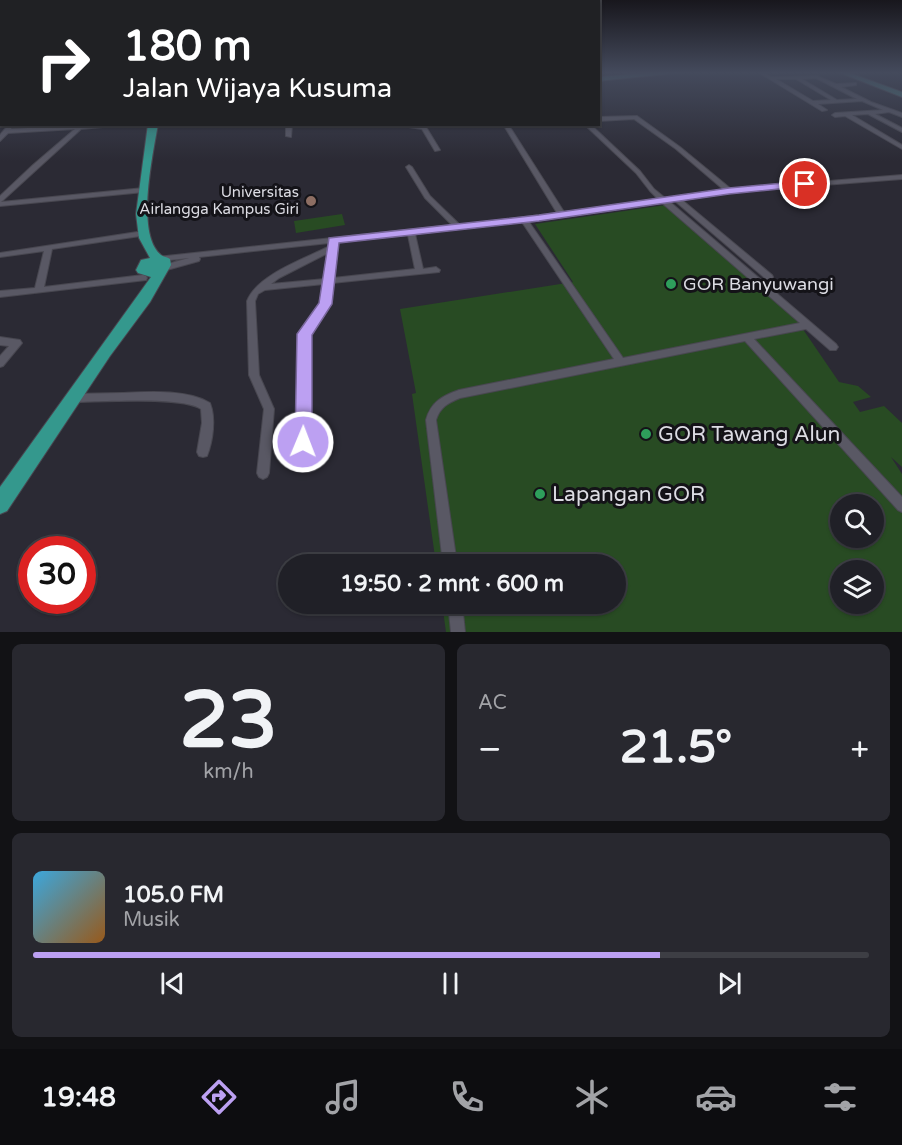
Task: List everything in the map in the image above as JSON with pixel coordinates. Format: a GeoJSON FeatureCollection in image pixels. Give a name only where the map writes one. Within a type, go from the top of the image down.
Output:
{"type":"FeatureCollection","features":[{"type":"Feature","properties":{"kind":"main road"},"geometry":{"type":"LineString","coordinates":[[0,504],[72,398],[157,283],[153,267],[142,244],[146,164],[153,126]]}},
{"type":"Feature","properties":{"kind":"street"},"geometry":{"type":"LineString","coordinates":[[811,103],[843,101]]}},
{"type":"Feature","properties":{"kind":"street"},"geometry":{"type":"LineString","coordinates":[[865,101],[902,115]]}},
{"type":"Feature","properties":{"kind":"street"},"geometry":{"type":"LineString","coordinates":[[811,103],[824,110]]}},
{"type":"Feature","properties":{"kind":"street"},"geometry":{"type":"LineString","coordinates":[[835,115],[892,111]]}},
{"type":"Feature","properties":{"kind":"street"},"geometry":{"type":"LineString","coordinates":[[870,113],[901,129]]}},
{"type":"Feature","properties":{"kind":"street"},"geometry":{"type":"LineString","coordinates":[[846,114],[902,147]]}},
{"type":"Feature","properties":{"kind":"street"},"geometry":{"type":"LineString","coordinates":[[600,119],[635,117],[678,148],[729,191]]}},
{"type":"Feature","properties":{"kind":"street"},"geometry":{"type":"LineString","coordinates":[[0,139],[10,126]]}},
{"type":"Feature","properties":{"kind":"street"},"geometry":{"type":"LineString","coordinates":[[6,131],[106,126]]}},
{"type":"Feature","properties":{"kind":"street"},"geometry":{"type":"LineString","coordinates":[[289,126],[289,135]]}},
{"type":"Feature","properties":{"kind":"street"},"geometry":{"type":"LineString","coordinates":[[408,126],[424,128],[437,150]]}},
{"type":"Feature","properties":{"kind":"street"},"geometry":{"type":"LineString","coordinates":[[506,126],[562,215]]}},
{"type":"Feature","properties":{"kind":"street"},"geometry":{"type":"LineString","coordinates":[[588,126],[634,168],[652,190],[833,347]]}},
{"type":"Feature","properties":{"kind":"street"},"geometry":{"type":"LineString","coordinates":[[0,202],[35,166],[79,128]]}},
{"type":"Feature","properties":{"kind":"street"},"geometry":{"type":"LineString","coordinates":[[409,167],[427,197],[458,227]]}},
{"type":"Feature","properties":{"kind":"street"},"geometry":{"type":"LineString","coordinates":[[893,177],[902,184]]}},
{"type":"Feature","properties":{"kind":"street"},"geometry":{"type":"LineString","coordinates":[[0,294],[39,290],[224,252],[333,244],[729,191],[902,177]]}},
{"type":"Feature","properties":{"kind":"street"},"geometry":{"type":"LineString","coordinates":[[0,202],[144,190]]}},
{"type":"Feature","properties":{"kind":"street"},"geometry":{"type":"LineString","coordinates":[[677,199],[769,278]]}},
{"type":"Feature","properties":{"kind":"street"},"geometry":{"type":"LineString","coordinates":[[524,220],[621,362]]}},
{"type":"Feature","properties":{"kind":"street"},"geometry":{"type":"LineString","coordinates":[[411,232],[420,272]]}},
{"type":"Feature","properties":{"kind":"street"},"geometry":{"type":"LineString","coordinates":[[0,255],[144,235]]}},
{"type":"Feature","properties":{"kind":"street"},"geometry":{"type":"LineString","coordinates":[[303,442],[304,334],[326,304],[333,244]]}},
{"type":"Feature","properties":{"kind":"street"},"geometry":{"type":"LineString","coordinates":[[263,473],[269,409],[254,375],[251,301],[259,288],[276,276],[333,244]]}},
{"type":"Feature","properties":{"kind":"street"},"geometry":{"type":"LineString","coordinates":[[39,290],[49,247]]}},
{"type":"Feature","properties":{"kind":"street"},"geometry":{"type":"LineString","coordinates":[[259,288],[436,270]]}},
{"type":"Feature","properties":{"kind":"street"},"geometry":{"type":"LineString","coordinates":[[449,554],[431,420],[439,402],[459,394],[807,325]]}},
{"type":"Feature","properties":{"kind":"street"},"geometry":{"type":"LineString","coordinates":[[747,337],[902,506]]}},
{"type":"Feature","properties":{"kind":"street"},"geometry":{"type":"LineString","coordinates":[[0,341],[17,343],[0,363]]}},
{"type":"Feature","properties":{"kind":"street"},"geometry":{"type":"LineString","coordinates":[[72,398],[168,397],[189,398],[203,402],[206,406],[207,419],[203,452]]}},
{"type":"Feature","properties":{"kind":"street"},"geometry":{"type":"LineString","coordinates":[[456,614],[458,632]]}},
{"type":"Feature","properties":{"kind":"green space","name":"GOR Tawang Alun"},"geometry":{"type":"Polygon","coordinates":[[[666,205],[798,322],[839,382],[858,386],[871,397],[853,402],[860,412],[884,406],[902,423],[902,467],[891,457],[902,474],[902,632],[446,632],[444,614],[626,614],[626,554],[435,554],[412,394],[416,393],[400,309],[573,282],[535,224],[666,205]]]}},
{"type":"Feature","properties":{"kind":"green space"},"geometry":{"type":"Polygon","coordinates":[[[342,214],[345,225],[296,233],[294,221],[342,214]]]}},
{"type":"Feature","properties":{"kind":"place","name":"Universitas Airlangga Kampus Giri"},"geometry":{"type":"Point","coordinates":[311,201]}},
{"type":"Feature","properties":{"kind":"place","name":"GOR Banyuwangi"},"geometry":{"type":"Point","coordinates":[671,284]}},
{"type":"Feature","properties":{"kind":"place","name":"GOR Tawang Alun"},"geometry":{"type":"Point","coordinates":[646,434]}},
{"type":"Feature","properties":{"kind":"place","name":"Lapangan GOR"},"geometry":{"type":"Point","coordinates":[540,494]}},
{"type":"Feature","properties":{"kind":"route"},"geometry":{"type":"LineString","coordinates":[[303,442],[304,334],[326,304],[333,240],[539,218],[744,189],[805,184]]}}]}
